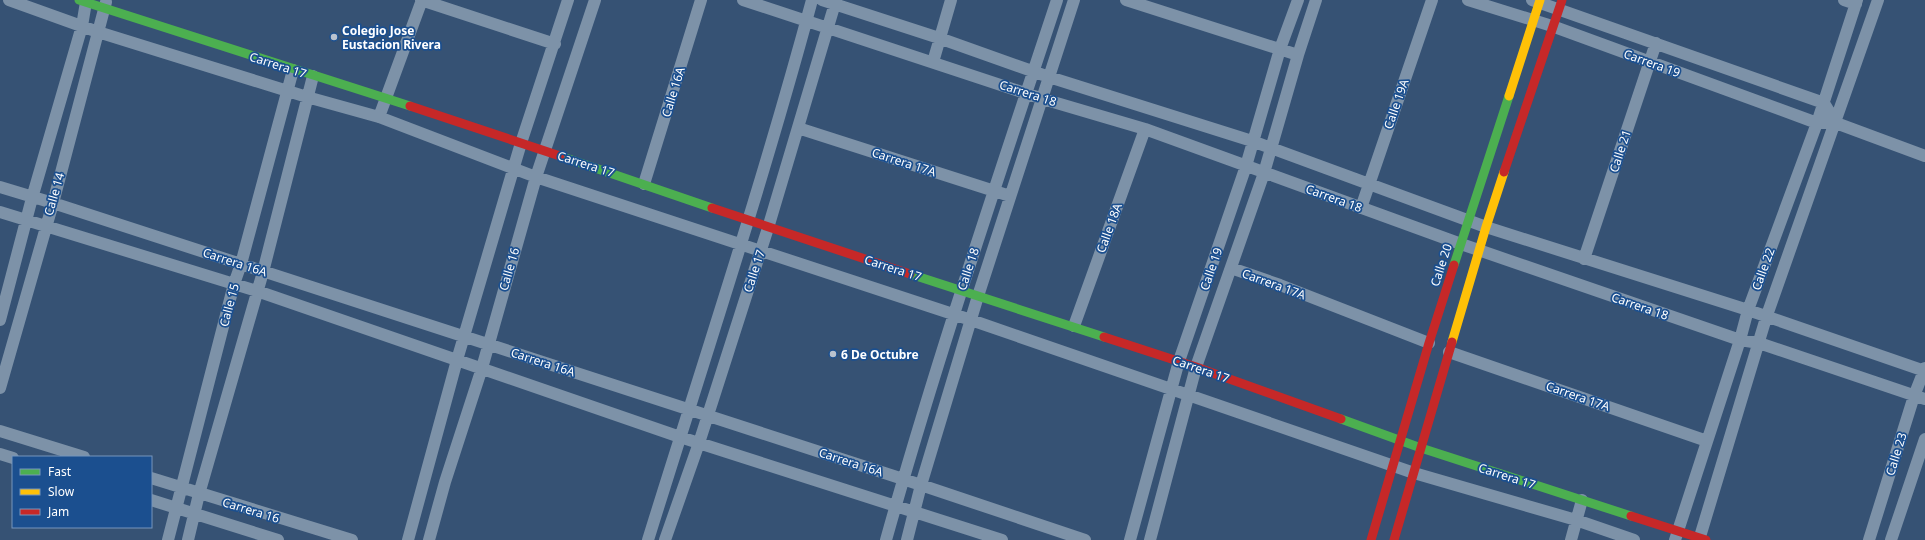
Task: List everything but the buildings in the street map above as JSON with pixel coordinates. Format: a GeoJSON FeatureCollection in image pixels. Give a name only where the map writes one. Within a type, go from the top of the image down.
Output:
{"type":"FeatureCollection","features":[{"type":"Feature","properties":{"kind":"street","name":"Carrera 17"},"geometry":{"type":"LineString","coordinates":[[9,0],[98,32],[307,97],[379,116],[514,170],[955,314],[1414,473],[1576,520],[1634,540]]}},
{"type":"Feature","properties":{"kind":"street"},"geometry":{"type":"LineString","coordinates":[[379,116],[422,0],[555,44]]}},
{"type":"Feature","properties":{"kind":"street","name":"Calle 16"},"geometry":{"type":"LineString","coordinates":[[408,540],[457,360],[521,143],[555,44],[568,0]]}},
{"type":"Feature","properties":{"kind":"street","name":"Calle 16"},"geometry":{"type":"LineString","coordinates":[[429,540],[445,482],[482,368],[536,177],[595,0]]}},
{"type":"Feature","properties":{"kind":"street","name":"Calle 16A"},"geometry":{"type":"LineString","coordinates":[[644,184],[701,0]]}},
{"type":"Feature","properties":{"kind":"street","name":"Carrera 18"},"geometry":{"type":"LineString","coordinates":[[743,0],[1043,99],[1145,129],[1461,244],[1740,340],[1758,343],[1920,397]]}},
{"type":"Feature","properties":{"kind":"street","name":"Calle 17"},"geometry":{"type":"LineString","coordinates":[[648,540],[688,410],[742,244],[812,0]]}},
{"type":"Feature","properties":{"kind":"street","name":"Carrera 18"},"geometry":{"type":"LineString","coordinates":[[822,0],[835,2],[1033,72],[1270,147],[1486,227],[1748,310],[1766,318],[1925,370]]}},
{"type":"Feature","properties":{"kind":"street"},"geometry":{"type":"LineString","coordinates":[[933,62],[951,0]]}},
{"type":"Feature","properties":{"kind":"street","name":"Calle 18"},"geometry":{"type":"LineString","coordinates":[[886,540],[902,479],[955,314],[960,290],[1057,0]]}},
{"type":"Feature","properties":{"kind":"street","name":"Calle 18"},"geometry":{"type":"LineString","coordinates":[[907,540],[921,485],[978,296],[1074,0]]}},
{"type":"Feature","properties":{"kind":"street"},"geometry":{"type":"LineString","coordinates":[[1126,0],[1298,55]]}},
{"type":"Feature","properties":{"kind":"street","name":"Calle 19"},"geometry":{"type":"LineString","coordinates":[[1130,540],[1179,361],[1246,166],[1252,141],[1280,49],[1298,0]]}},
{"type":"Feature","properties":{"kind":"street","name":"Calle 19"},"geometry":{"type":"LineString","coordinates":[[1150,540],[1196,367],[1264,173],[1270,147],[1316,0]]}},
{"type":"Feature","properties":{"kind":"street","name":"Calle 19A"},"geometry":{"type":"LineString","coordinates":[[1361,208],[1368,183],[1432,0]]}},
{"type":"Feature","properties":{"kind":"street","name":"Carrera 19"},"geometry":{"type":"LineString","coordinates":[[1468,0],[1552,26],[1817,123],[1836,123],[1925,156]]}},
{"type":"Feature","properties":{"kind":"street"},"geometry":{"type":"LineString","coordinates":[[1844,0],[1857,2]]}},
{"type":"Feature","properties":{"kind":"street","name":"Calle 22"},"geometry":{"type":"LineString","coordinates":[[1701,539],[1766,318],[1836,123],[1878,0]]}},
{"type":"Feature","properties":{"kind":"street","name":"Carrera 17"},"geometry":{"type":"LineString","coordinates":[[82,1],[105,4],[293,70],[386,98],[644,184],[768,228],[1179,361],[1400,441],[1582,500],[1677,536],[1701,539]]}},
{"type":"Feature","properties":{"kind":"street","name":"Calle 14"},"geometry":{"type":"LineString","coordinates":[[0,320],[32,198],[82,26],[82,1]]}},
{"type":"Feature","properties":{"kind":"street","name":"Carrera 19"},"geometry":{"type":"LineString","coordinates":[[1537,1],[1560,4],[1656,43],[1824,103]]}},
{"type":"Feature","properties":{"kind":"street","name":"Calle 20"},"geometry":{"type":"LineString","coordinates":[[1371,540],[1429,343],[1537,1]]}},
{"type":"Feature","properties":{"kind":"street","name":"Calle 17"},"geometry":{"type":"LineString","coordinates":[[665,540],[708,416],[768,228],[835,2]]}},
{"type":"Feature","properties":{"kind":"street","name":"Calle 22"},"geometry":{"type":"LineString","coordinates":[[1677,536],[1740,340],[1748,310],[1817,123],[1857,2]]}},
{"type":"Feature","properties":{"kind":"street","name":"Calle 14"},"geometry":{"type":"LineString","coordinates":[[0,388],[53,203],[105,4]]}},
{"type":"Feature","properties":{"kind":"street"},"geometry":{"type":"LineString","coordinates":[[1394,540],[1486,227],[1560,4]]}},
{"type":"Feature","properties":{"kind":"street","name":"Calle 21"},"geometry":{"type":"LineString","coordinates":[[1584,259],[1656,43]]}},
{"type":"Feature","properties":{"kind":"street","name":"Calle 15"},"geometry":{"type":"LineString","coordinates":[[168,540],[180,488],[234,284],[241,264],[293,70]]}},
{"type":"Feature","properties":{"kind":"street","name":"Calle 15"},"geometry":{"type":"LineString","coordinates":[[188,540],[199,494],[263,272],[313,76]]}},
{"type":"Feature","properties":{"kind":"street"},"geometry":{"type":"LineString","coordinates":[[1824,103],[1836,123]]}},
{"type":"Feature","properties":{"kind":"street","name":"Carrera 17A"},"geometry":{"type":"LineString","coordinates":[[798,128],[1010,196]]}},
{"type":"Feature","properties":{"kind":"street","name":"Calle 18A"},"geometry":{"type":"LineString","coordinates":[[1074,326],[1145,129]]}},
{"type":"Feature","properties":{"kind":"street","name":"Carrera 16A"},"geometry":{"type":"LineString","coordinates":[[0,187],[464,336],[1085,540]]}},
{"type":"Feature","properties":{"kind":"street","name":"Carrera 16A"},"geometry":{"type":"LineString","coordinates":[[0,212],[257,291],[680,437],[1002,540]]}},
{"type":"Feature","properties":{"kind":"street","name":"Carrera 17A"},"geometry":{"type":"LineString","coordinates":[[1231,268],[1280,285],[1429,343]]}},
{"type":"Feature","properties":{"kind":"street","name":"Carrera 17A"},"geometry":{"type":"LineString","coordinates":[[1449,352],[1707,441]]}},
{"type":"Feature","properties":{"kind":"street","name":"Calle 23"},"geometry":{"type":"LineString","coordinates":[[1869,540],[1920,397],[1925,370]]}},
{"type":"Feature","properties":{"kind":"street"},"geometry":{"type":"LineString","coordinates":[[0,430],[81,456]]}},
{"type":"Feature","properties":{"kind":"street","name":"Calle 23"},"geometry":{"type":"LineString","coordinates":[[1891,540],[1925,438]]}},
{"type":"Feature","properties":{"kind":"street"},"geometry":{"type":"LineString","coordinates":[[0,454],[12,458]]}},
{"type":"Feature","properties":{"kind":"street","name":"Carrera 16"},"geometry":{"type":"LineString","coordinates":[[152,478],[352,540]]}},
{"type":"Feature","properties":{"kind":"street","name":"Carrera 16"},"geometry":{"type":"LineString","coordinates":[[152,500],[278,540]]}},
{"type":"Feature","properties":{"kind":"street"},"geometry":{"type":"LineString","coordinates":[[1571,540],[1582,500]]}},
{"type":"Feature","properties":{"kind":"traffic: fast"},"geometry":{"type":"LineString","coordinates":[[79,0],[410,106]]}},
{"type":"Feature","properties":{"kind":"traffic: fast"},"geometry":{"type":"LineString","coordinates":[[1454,265],[1509,96]]}},
{"type":"Feature","properties":{"kind":"traffic: fast"},"geometry":{"type":"LineString","coordinates":[[560,156],[712,208]]}},
{"type":"Feature","properties":{"kind":"traffic: fast"},"geometry":{"type":"LineString","coordinates":[[910,274],[1104,337]]}},
{"type":"Feature","properties":{"kind":"traffic: fast"},"geometry":{"type":"LineString","coordinates":[[1341,419],[1421,448],[1631,516]]}},
{"type":"Feature","properties":{"kind":"traffic: slow"},"geometry":{"type":"LineString","coordinates":[[1509,96],[1540,0]]}},
{"type":"Feature","properties":{"kind":"traffic: slow"},"geometry":{"type":"LineString","coordinates":[[1452,342],[1504,172]]}},
{"type":"Feature","properties":{"kind":"traffic: jam"},"geometry":{"type":"LineString","coordinates":[[1504,172],[1562,0]]}},
{"type":"Feature","properties":{"kind":"traffic: jam"},"geometry":{"type":"LineString","coordinates":[[410,106],[560,156]]}},
{"type":"Feature","properties":{"kind":"traffic: jam"},"geometry":{"type":"LineString","coordinates":[[712,208],[910,274]]}},
{"type":"Feature","properties":{"kind":"traffic: jam"},"geometry":{"type":"LineString","coordinates":[[1371,540],[1429,343],[1454,265]]}},
{"type":"Feature","properties":{"kind":"traffic: jam"},"geometry":{"type":"LineString","coordinates":[[1104,337],[1196,367],[1341,419]]}},
{"type":"Feature","properties":{"kind":"traffic: jam"},"geometry":{"type":"LineString","coordinates":[[1394,540],[1452,342]]}},
{"type":"Feature","properties":{"kind":"traffic: jam"},"geometry":{"type":"LineString","coordinates":[[1631,516],[1706,540]]}},
{"type":"Feature","properties":{"kind":"place","name":"Colegio Jose Eustacion Rivera"},"geometry":{"type":"Point","coordinates":[334,37]}},
{"type":"Feature","properties":{"kind":"place","name":"6 De Octubre"},"geometry":{"type":"Point","coordinates":[833,354]}}]}
